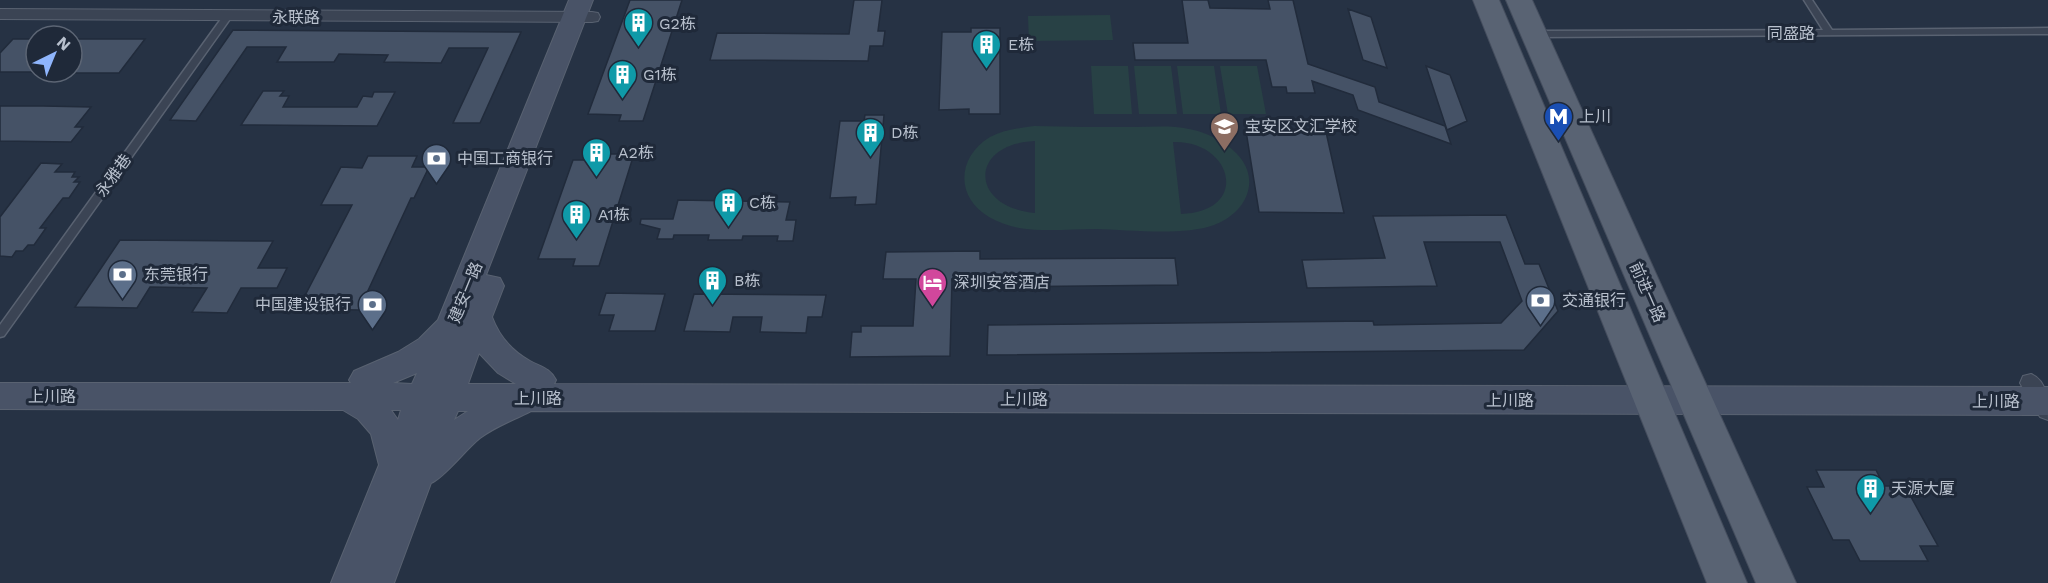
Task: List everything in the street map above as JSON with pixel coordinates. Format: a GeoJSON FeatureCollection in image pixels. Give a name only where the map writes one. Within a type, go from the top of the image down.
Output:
{"type":"FeatureCollection","features":[{"type":"Feature","properties":{"kind":"main road"},"geometry":{"type":"LineString","coordinates":[[1486,0],[1727,583]]}},
{"type":"Feature","properties":{"kind":"main road","name":"前进一路"},"geometry":{"type":"LineString","coordinates":[[1519,0],[1776,583]]}},
{"type":"Feature","properties":{"kind":"main road","name":"建安一路"},"geometry":{"type":"LineString","coordinates":[[376,583],[405,475],[587,8]]}},
{"type":"Feature","properties":{"kind":"main road"},"geometry":{"type":"LineString","coordinates":[[465,319],[481,330],[495,352],[536,389],[469,427],[442,451],[405,475],[382,421],[363,404],[357,389],[415,358],[465,319]]}},
{"type":"Feature","properties":{"kind":"main road","name":"上川路"},"geometry":{"type":"LineString","coordinates":[[0,380],[357,389]]}},
{"type":"Feature","properties":{"kind":"main road","name":"上川路"},"geometry":{"type":"LineString","coordinates":[[0,396],[357,389],[536,389],[1692,392],[2043,396]]}},
{"type":"Feature","properties":{"kind":"main road","name":"建安一路"},"geometry":{"type":"LineString","coordinates":[[349,583],[405,475]]}},
{"type":"Feature","properties":{"kind":"street","name":"永联路"},"geometry":{"type":"LineString","coordinates":[[0,14],[226,17],[587,8]]}},
{"type":"Feature","properties":{"kind":"lane"},"geometry":{"type":"LineString","coordinates":[[1808,0],[1830,33]]}},
{"type":"Feature","properties":{"kind":"lane","name":"永雅巷"},"geometry":{"type":"LineString","coordinates":[[0,333],[226,17]]}},
{"type":"Feature","properties":{"kind":"lane","name":"同盛路"},"geometry":{"type":"LineString","coordinates":[[1534,34],[2048,31]]}},
{"type":"Feature","properties":{"kind":"green space"},"geometry":{"type":"Polygon","coordinates":[[[1110,15],[1113,40],[1029,41],[1028,16],[1110,15]]]}},
{"type":"Feature","properties":{"kind":"green space"},"geometry":{"type":"Polygon","coordinates":[[[1091,66],[1128,66],[1132,114],[1094,114],[1091,66]]]}},
{"type":"Feature","properties":{"kind":"green space"},"geometry":{"type":"Polygon","coordinates":[[[1134,66],[1171,66],[1177,114],[1139,114],[1134,66]]]}},
{"type":"Feature","properties":{"kind":"green space"},"geometry":{"type":"Polygon","coordinates":[[[1177,66],[1214,66],[1221,114],[1183,114],[1177,66]]]}},
{"type":"Feature","properties":{"kind":"green space"},"geometry":{"type":"Polygon","coordinates":[[[1220,66],[1257,66],[1266,114],[1228,114],[1220,66]]]}},
{"type":"Feature","properties":{"kind":"green space"},"geometry":{"type":"Polygon","coordinates":[[[1034,126],[1168,127],[1200,132],[1222,142],[1240,158],[1249,179],[1248,191],[1240,207],[1231,216],[1214,225],[1202,228],[1157,232],[1096,229],[1038,230],[1011,226],[989,217],[970,199],[964,177],[966,166],[979,145],[990,137],[1006,131],[1034,126]],[[1035,141],[1012,145],[997,153],[988,164],[985,176],[989,189],[998,200],[1014,208],[1035,213],[1035,141]],[[1173,142],[1181,214],[1203,210],[1218,202],[1225,190],[1226,176],[1220,163],[1209,152],[1193,144],[1173,142]]]}},
{"type":"Feature","properties":{"kind":"building"},"geometry":{"type":"Polygon","coordinates":[[[630,0],[682,0],[643,121],[619,121],[621,115],[588,114],[630,0]]]}},
{"type":"Feature","properties":{"kind":"building"},"geometry":{"type":"Polygon","coordinates":[[[854,0],[882,0],[878,31],[885,31],[883,46],[870,46],[868,61],[710,60],[717,33],[849,34],[854,0]]]}},
{"type":"Feature","properties":{"kind":"building"},"geometry":{"type":"Polygon","coordinates":[[[1182,0],[1208,0],[1210,8],[1270,9],[1268,0],[1293,0],[1308,64],[1375,87],[1379,102],[1445,126],[1451,144],[1358,110],[1353,95],[1312,81],[1315,93],[1287,93],[1286,87],[1272,87],[1266,60],[1135,60],[1133,43],[1188,43],[1182,0]]]}},
{"type":"Feature","properties":{"kind":"building"},"geometry":{"type":"Polygon","coordinates":[[[1348,9],[1371,17],[1387,68],[1363,60],[1348,9]]]}},
{"type":"Feature","properties":{"kind":"building","name":"E栋"},"geometry":{"type":"Polygon","coordinates":[[[971,28],[1000,28],[1000,114],[969,114],[969,109],[939,110],[942,32],[971,32],[971,28]]]}},
{"type":"Feature","properties":{"kind":"building"},"geometry":{"type":"Polygon","coordinates":[[[233,30],[521,32],[480,123],[453,123],[488,48],[449,48],[441,63],[384,62],[388,55],[339,54],[334,62],[277,62],[286,47],[247,47],[196,121],[170,120],[233,30]]]}},
{"type":"Feature","properties":{"kind":"building"},"geometry":{"type":"Polygon","coordinates":[[[13,39],[24,39],[24,72],[0,72],[0,53],[13,39]]]}},
{"type":"Feature","properties":{"kind":"building"},"geometry":{"type":"Polygon","coordinates":[[[84,39],[145,39],[119,73],[84,73],[84,39]]]}},
{"type":"Feature","properties":{"kind":"building"},"geometry":{"type":"Polygon","coordinates":[[[1426,66],[1450,75],[1467,121],[1447,130],[1426,66]]]}},
{"type":"Feature","properties":{"kind":"building"},"geometry":{"type":"Polygon","coordinates":[[[263,91],[284,91],[280,96],[289,96],[283,107],[357,107],[363,96],[372,97],[374,92],[395,92],[377,126],[241,125],[263,91]]]}},
{"type":"Feature","properties":{"kind":"building"},"geometry":{"type":"Polygon","coordinates":[[[0,106],[91,107],[75,127],[83,127],[71,142],[0,141],[0,106]]]}},
{"type":"Feature","properties":{"kind":"building","name":"D栋"},"geometry":{"type":"Polygon","coordinates":[[[865,115],[884,115],[876,204],[855,205],[856,197],[830,198],[840,121],[864,121],[865,115]]]}},
{"type":"Feature","properties":{"kind":"building"},"geometry":{"type":"Polygon","coordinates":[[[1246,131],[1326,132],[1344,213],[1259,212],[1246,131]]]}},
{"type":"Feature","properties":{"kind":"building"},"geometry":{"type":"Polygon","coordinates":[[[610,154],[634,154],[599,266],[573,266],[575,259],[538,259],[573,160],[608,160],[610,154]]]}},
{"type":"Feature","properties":{"kind":"building"},"geometry":{"type":"Polygon","coordinates":[[[368,156],[417,156],[412,167],[429,167],[414,198],[411,198],[359,310],[298,309],[352,205],[321,205],[341,167],[362,168],[368,156]]]}},
{"type":"Feature","properties":{"kind":"building"},"geometry":{"type":"Polygon","coordinates":[[[41,163],[62,164],[55,172],[75,172],[72,177],[79,177],[74,182],[80,182],[69,198],[63,198],[40,228],[46,228],[34,245],[28,245],[23,251],[16,251],[12,257],[0,256],[0,217],[41,163]]]}},
{"type":"Feature","properties":{"kind":"building","name":"C栋"},"geometry":{"type":"Polygon","coordinates":[[[678,200],[790,202],[786,220],[796,220],[793,241],[777,241],[778,236],[743,236],[742,240],[708,240],[709,235],[674,235],[673,239],[657,239],[660,229],[640,224],[641,219],[673,219],[678,200]]]}},
{"type":"Feature","properties":{"kind":"building"},"geometry":{"type":"Polygon","coordinates":[[[1506,215],[1525,264],[1539,264],[1558,311],[1524,350],[987,355],[988,325],[1373,321],[1374,325],[1501,323],[1522,301],[1500,242],[1424,242],[1437,286],[1307,288],[1302,260],[1385,258],[1373,216],[1506,215]]]}},
{"type":"Feature","properties":{"kind":"building"},"geometry":{"type":"Polygon","coordinates":[[[120,240],[273,241],[258,268],[287,268],[277,288],[241,288],[227,313],[192,312],[207,288],[150,287],[137,308],[75,307],[120,240]]]}},
{"type":"Feature","properties":{"kind":"building"},"geometry":{"type":"Polygon","coordinates":[[[980,251],[980,259],[1175,258],[1178,285],[992,287],[992,279],[952,279],[950,356],[850,357],[852,332],[861,332],[861,326],[913,326],[916,279],[883,279],[886,252],[980,251]]]}},
{"type":"Feature","properties":{"kind":"building"},"geometry":{"type":"Polygon","coordinates":[[[606,293],[665,294],[655,331],[609,331],[614,315],[599,315],[606,293]]]}},
{"type":"Feature","properties":{"kind":"building","name":"B栋"},"geometry":{"type":"Polygon","coordinates":[[[694,294],[826,295],[822,317],[808,317],[806,333],[760,332],[762,317],[733,317],[730,332],[684,331],[694,294]]]}},
{"type":"Feature","properties":{"kind":"building","name":"天源大厦"},"geometry":{"type":"Polygon","coordinates":[[[1816,470],[1876,470],[1884,486],[1905,486],[1938,546],[1920,546],[1928,561],[1860,561],[1849,540],[1833,540],[1807,487],[1824,487],[1816,470]]]}},
{"type":"Feature","properties":{"kind":"place","name":"G2栋"},"geometry":{"type":"Point","coordinates":[638,48]}},
{"type":"Feature","properties":{"kind":"place","name":"E栋"},"geometry":{"type":"Point","coordinates":[987,70]}},
{"type":"Feature","properties":{"kind":"place","name":"G1栋"},"geometry":{"type":"Point","coordinates":[622,100]}},
{"type":"Feature","properties":{"kind":"place","name":"上川"},"geometry":{"type":"Point","coordinates":[1558,142]}},
{"type":"Feature","properties":{"kind":"place","name":"宝安区文汇学校"},"geometry":{"type":"Point","coordinates":[1224,152]}},
{"type":"Feature","properties":{"kind":"place","name":"D栋"},"geometry":{"type":"Point","coordinates":[870,158]}},
{"type":"Feature","properties":{"kind":"place","name":"A2栋"},"geometry":{"type":"Point","coordinates":[597,178]}},
{"type":"Feature","properties":{"kind":"place","name":"中国工商银行"},"geometry":{"type":"Point","coordinates":[436,184]}},
{"type":"Feature","properties":{"kind":"place","name":"C栋"},"geometry":{"type":"Point","coordinates":[728,228]}},
{"type":"Feature","properties":{"kind":"place","name":"A1栋"},"geometry":{"type":"Point","coordinates":[577,240]}},
{"type":"Feature","properties":{"kind":"place","name":"东莞银行"},"geometry":{"type":"Point","coordinates":[123,300]}},
{"type":"Feature","properties":{"kind":"place","name":"B栋"},"geometry":{"type":"Point","coordinates":[713,306]}},
{"type":"Feature","properties":{"kind":"place","name":"深圳安答酒店"},"geometry":{"type":"Point","coordinates":[933,308]}},
{"type":"Feature","properties":{"kind":"place","name":"交通银行"},"geometry":{"type":"Point","coordinates":[1541,326]}},
{"type":"Feature","properties":{"kind":"place","name":"中国建设银行"},"geometry":{"type":"Point","coordinates":[372,330]}},
{"type":"Feature","properties":{"kind":"place","name":"天源大厦"},"geometry":{"type":"Point","coordinates":[1870,514]}}]}
